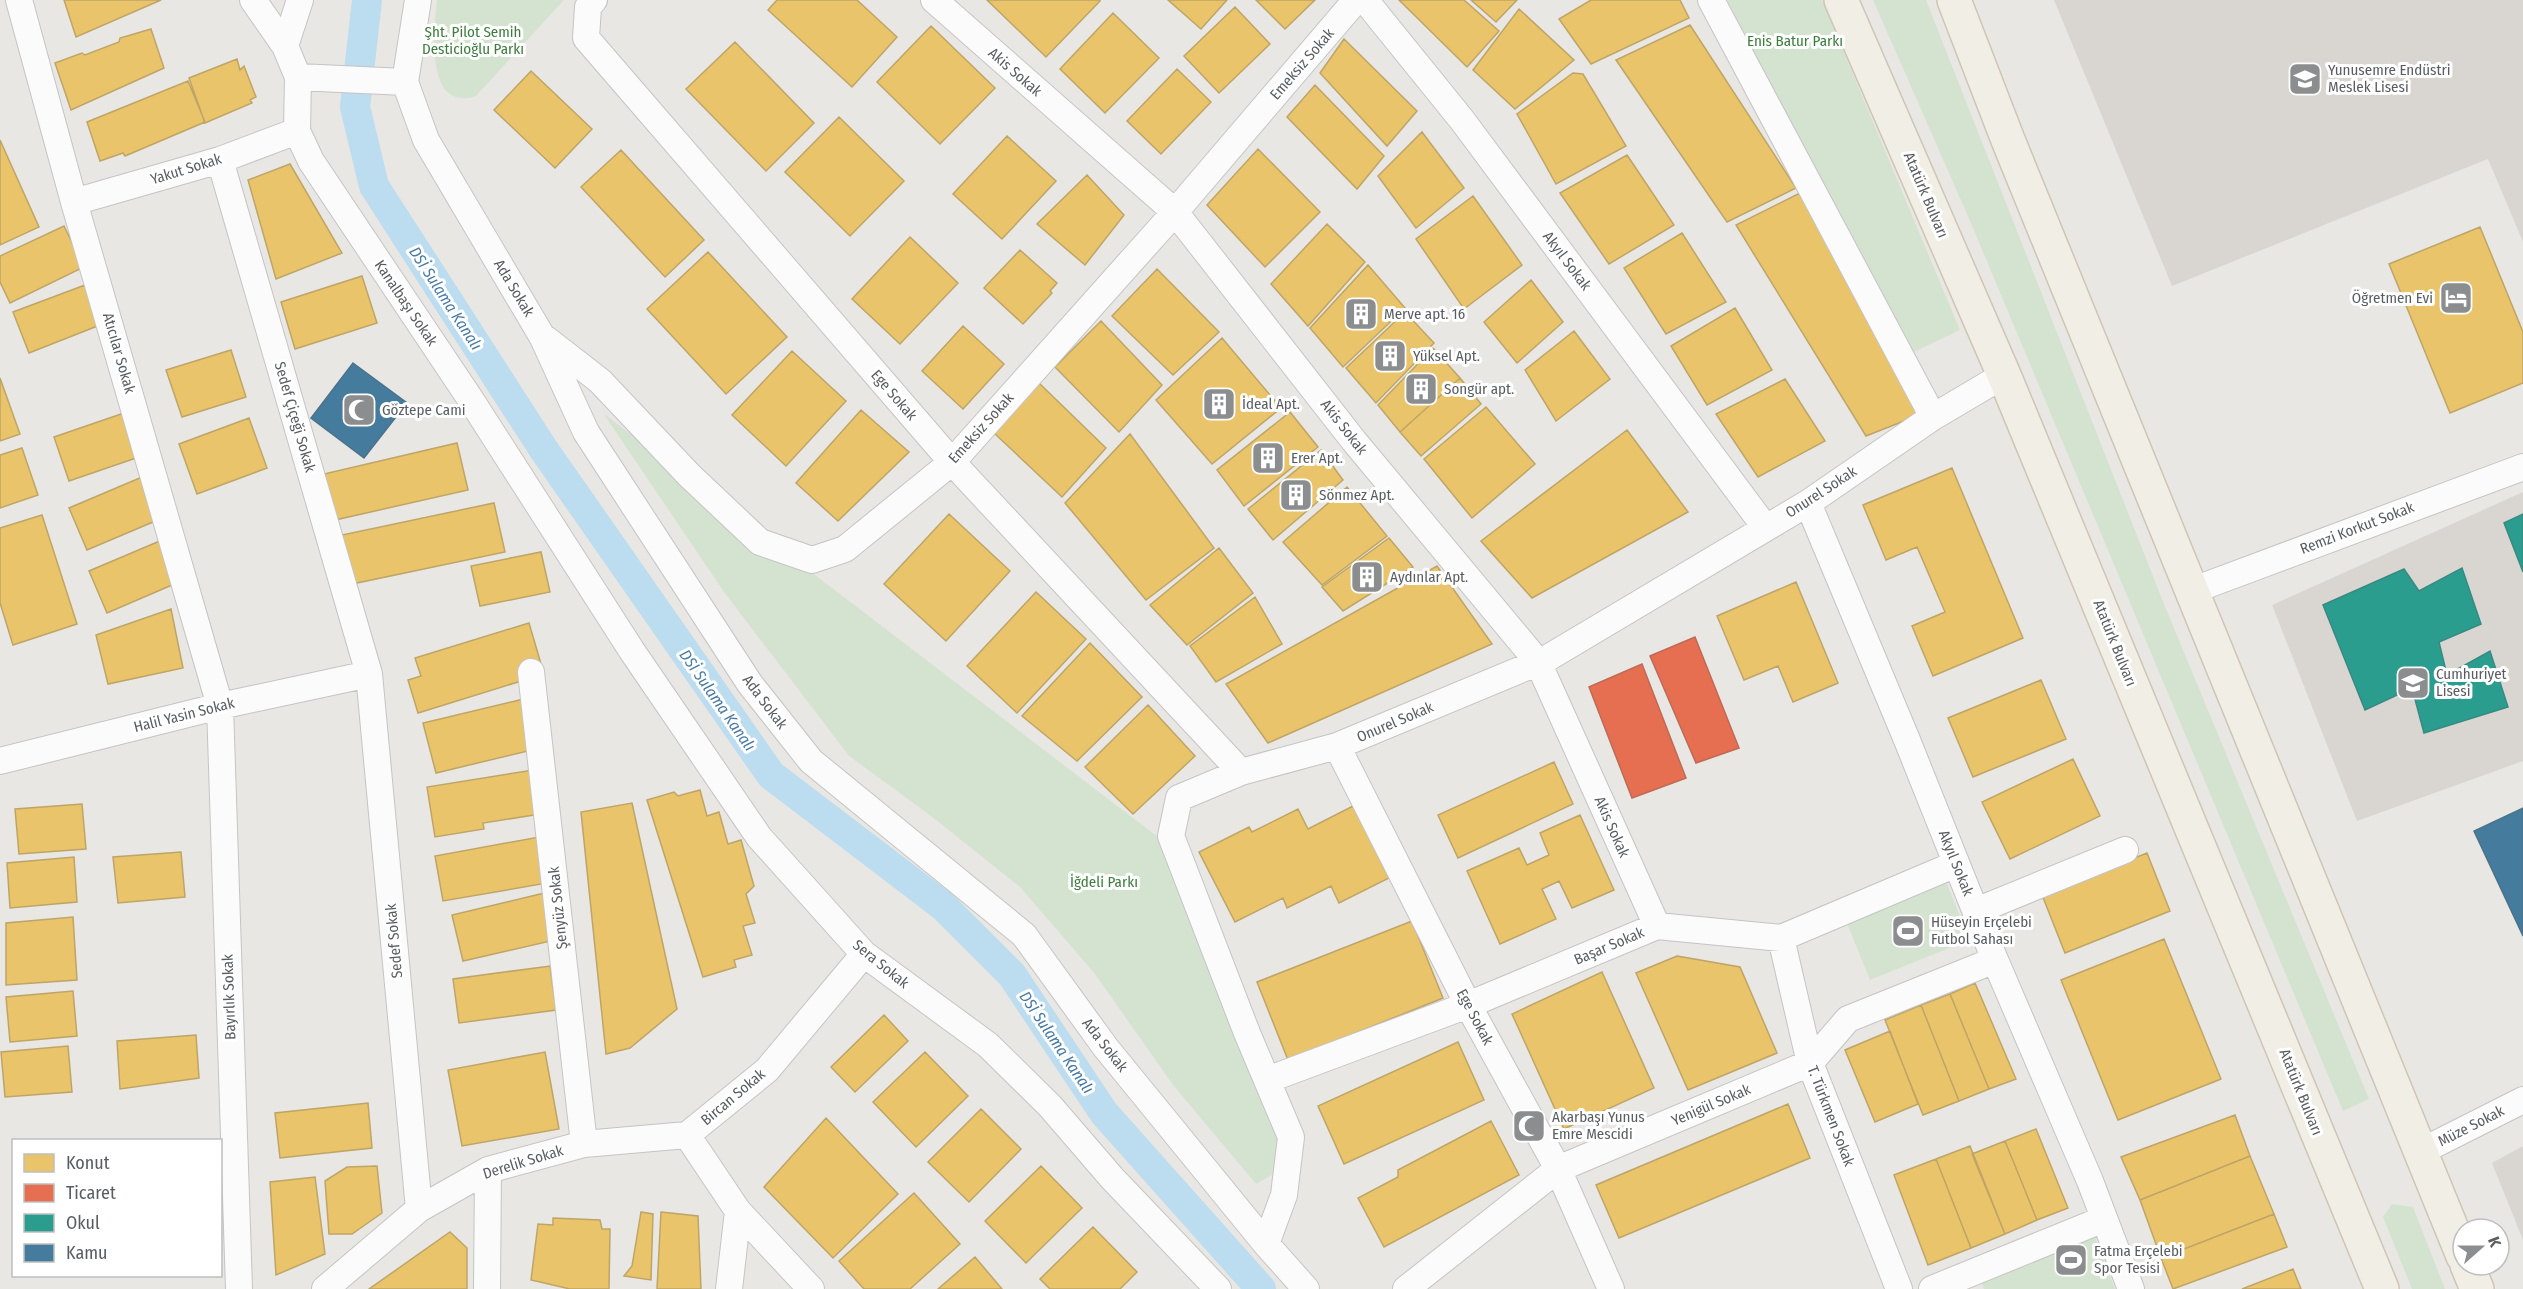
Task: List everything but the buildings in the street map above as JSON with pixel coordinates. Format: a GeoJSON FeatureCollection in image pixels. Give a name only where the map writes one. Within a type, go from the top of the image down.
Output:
{"type":"FeatureCollection","features":[{"type":"Feature","properties":{"kind":"main road","name":"Atatürk Bulvarı"},"geometry":{"type":"LineString","coordinates":[[1841,0],[2004,375],[2382,1289]]}},
{"type":"Feature","properties":{"kind":"main road"},"geometry":{"type":"LineString","coordinates":[[1954,0],[2008,140],[2451,1227]]}},
{"type":"Feature","properties":{"kind":"street","name":"Atıcılar Sokak"},"geometry":{"type":"LineString","coordinates":[[19,0],[74,202],[220,706]]}},
{"type":"Feature","properties":{"kind":"street","name":"Kanalbaşı Sokak"},"geometry":{"type":"LineString","coordinates":[[253,0],[304,78],[297,131],[311,161],[471,400],[595,594]]}},
{"type":"Feature","properties":{"kind":"street"},"geometry":{"type":"LineString","coordinates":[[285,46],[300,0]]}},
{"type":"Feature","properties":{"kind":"street","name":"Ada Sokak"},"geometry":{"type":"LineString","coordinates":[[418,0],[395,81],[426,140],[543,338],[586,432],[750,684],[811,762],[1024,935],[1106,1048],[1266,1244],[1306,1289]]}},
{"type":"Feature","properties":{"kind":"street","name":"Ege Sokak"},"geometry":{"type":"LineString","coordinates":[[594,0],[588,7],[586,38],[952,462],[1241,772]]}},
{"type":"Feature","properties":{"kind":"street","name":"Akis Sokak"},"geometry":{"type":"LineString","coordinates":[[934,0],[1175,212],[1354,441],[1538,662],[1657,926]]}},
{"type":"Feature","properties":{"kind":"street","name":"Emeksiz Sokak"},"geometry":{"type":"LineString","coordinates":[[543,338],[600,381],[689,475],[760,542],[812,560],[845,549],[952,462],[1175,212],[1356,0]]}},
{"type":"Feature","properties":{"kind":"street","name":"Akyıl Sokak"},"geometry":{"type":"LineString","coordinates":[[1365,0],[1462,120],[1764,526]]}},
{"type":"Feature","properties":{"kind":"street"},"geometry":{"type":"LineString","coordinates":[[1711,0],[1933,417]]}},
{"type":"Feature","properties":{"kind":"street"},"geometry":{"type":"LineString","coordinates":[[304,78],[395,81]]}},
{"type":"Feature","properties":{"kind":"street","name":"Yakut Sokak"},"geometry":{"type":"LineString","coordinates":[[74,202],[220,160],[297,131]]}},
{"type":"Feature","properties":{"kind":"street","name":"Sedef Çiçeği Sokak"},"geometry":{"type":"LineString","coordinates":[[220,160],[369,674]]}},
{"type":"Feature","properties":{"kind":"street","name":"Onurel Sokak"},"geometry":{"type":"LineString","coordinates":[[1266,1244],[1284,1195],[1291,1137],[1171,836],[1179,798],[1241,772],[1337,746],[1538,662],[1764,526],[1808,503],[1933,417],[2004,375]]}},
{"type":"Feature","properties":{"kind":"street","name":"Remzi Korkut Sokak"},"geometry":{"type":"LineString","coordinates":[[2191,591],[2523,467]]}},
{"type":"Feature","properties":{"kind":"street","name":"Akyıl Sokak"},"geometry":{"type":"LineString","coordinates":[[1808,503],[1995,960],[2090,1181],[2131,1289]]}},
{"type":"Feature","properties":{"kind":"street","name":"Sera Sokak"},"geometry":{"type":"LineString","coordinates":[[595,594],[759,837],[864,954],[988,1045],[1050,1106],[1112,1178],[1218,1289]]}},
{"type":"Feature","properties":{"kind":"street","name":"Şenyüz Sokak"},"geometry":{"type":"LineString","coordinates":[[531,672],[584,1144]]}},
{"type":"Feature","properties":{"kind":"street","name":"Halil Yasin Sokak"},"geometry":{"type":"LineString","coordinates":[[0,761],[220,706],[369,674]]}},
{"type":"Feature","properties":{"kind":"street","name":"Sedef Sokak"},"geometry":{"type":"LineString","coordinates":[[369,674],[419,1209]]}},
{"type":"Feature","properties":{"kind":"street","name":"Bayırlık Sokak"},"geometry":{"type":"LineString","coordinates":[[220,706],[239,1289]]}},
{"type":"Feature","properties":{"kind":"street","name":"Ege Sokak"},"geometry":{"type":"LineString","coordinates":[[1337,746],[1468,1005],[1558,1169],[1611,1289]]}},
{"type":"Feature","properties":{"kind":"street"},"geometry":{"type":"LineString","coordinates":[[1976,911],[2125,850]]}},
{"type":"Feature","properties":{"kind":"street","name":"Başar Sokak"},"geometry":{"type":"LineString","coordinates":[[1267,1080],[1468,1005],[1657,926],[1781,938],[1956,864]]}},
{"type":"Feature","properties":{"kind":"street","name":"T. Türkmen Sokak"},"geometry":{"type":"LineString","coordinates":[[1781,938],[1810,1063],[1899,1289]]}},
{"type":"Feature","properties":{"kind":"street","name":"Bircan Sokak"},"geometry":{"type":"LineString","coordinates":[[811,1289],[738,1211],[687,1135],[767,1070],[864,954]]}},
{"type":"Feature","properties":{"kind":"street","name":"Yenigül Sokak"},"geometry":{"type":"LineString","coordinates":[[1406,1289],[1558,1169],[1810,1063],[1848,1019],[1995,960]]}},
{"type":"Feature","properties":{"kind":"street","name":"Müze Sokak"},"geometry":{"type":"LineString","coordinates":[[2420,1152],[2523,1100]]}},
{"type":"Feature","properties":{"kind":"street","name":"Derelik Sokak"},"geometry":{"type":"LineString","coordinates":[[325,1289],[419,1209],[488,1170],[584,1144],[687,1135]]}},
{"type":"Feature","properties":{"kind":"street"},"geometry":{"type":"LineString","coordinates":[[487,1289],[488,1170]]}},
{"type":"Feature","properties":{"kind":"street"},"geometry":{"type":"LineString","coordinates":[[729,1289],[738,1211]]}},
{"type":"Feature","properties":{"kind":"street"},"geometry":{"type":"LineString","coordinates":[[1932,1289],[2104,1219]]}},
{"type":"Feature","properties":{"kind":"shaded area","name":"Yunusemre Endüstri Meslek Lisesi"},"geometry":{"type":"Polygon","coordinates":[[[2054,0],[2523,0],[2523,242],[2488,159],[2172,286],[2054,0]]]}},
{"type":"Feature","properties":{"kind":"shaded area","name":"Cumhuriyet Lisesi"},"geometry":{"type":"Polygon","coordinates":[[[2523,492],[2523,761],[2357,821],[2272,605],[2523,492]]]}},
{"type":"Feature","properties":{"kind":"shaded area"},"geometry":{"type":"Polygon","coordinates":[[[2523,1146],[2523,1240],[2492,1163],[2523,1146]]]}},
{"type":"Feature","properties":{"kind":"green space","name":"Şht. Pilot Semih Desticioğlu Parkı"},"geometry":{"type":"Polygon","coordinates":[[[437,0],[564,0],[476,96],[459,98],[448,92],[440,80],[436,65],[434,47],[437,0]]]}},
{"type":"Feature","properties":{"kind":"green space","name":"Enis Batur Parkı"},"geometry":{"type":"Polygon","coordinates":[[[1727,0],[1822,0],[1960,330],[1912,353],[1727,0]]]}},
{"type":"Feature","properties":{"kind":"green space"},"geometry":{"type":"Polygon","coordinates":[[[1873,0],[1926,0],[2164,604],[2369,1099],[2343,1111],[1970,221],[1873,0]]]}},
{"type":"Feature","properties":{"kind":"green space","name":"İğdeli Parkı"},"geometry":{"type":"Polygon","coordinates":[[[603,413],[1158,837],[1280,1130],[1282,1169],[1256,1184],[1173,1085],[1095,974],[1020,887],[931,816],[849,756],[724,592],[603,413]]]}},
{"type":"Feature","properties":{"kind":"green space","name":"Hüseyin Erçelebi Futbol Sahası"},"geometry":{"type":"Polygon","coordinates":[[[1946,881],[1969,940],[1870,980],[1846,921],[1946,881]]]}},
{"type":"Feature","properties":{"kind":"green space"},"geometry":{"type":"Polygon","coordinates":[[[2392,1204],[2413,1207],[2445,1289],[2412,1289],[2383,1217],[2392,1204]]]}},
{"type":"Feature","properties":{"kind":"green space","name":"Fatma Erçelebi Spor Tesisi"},"geometry":{"type":"Polygon","coordinates":[[[2095,1237],[2115,1289],[1984,1289],[1981,1282],[2095,1237]]]}},
{"type":"Feature","properties":{"kind":"waterway","name":"DSİ Sulama Kanalı"},"geometry":{"type":"LineString","coordinates":[[367,0],[355,107],[374,186],[544,450],[771,775],[943,906],[1012,975],[1104,1113],[1261,1289]]}},
{"type":"Feature","properties":{"kind":"place","name":"Yunusemre Endüstri Meslek Lisesi"},"geometry":{"type":"Point","coordinates":[2305,79]}},
{"type":"Feature","properties":{"kind":"place","name":"Öğretmen Evi"},"geometry":{"type":"Point","coordinates":[2456,298]}},
{"type":"Feature","properties":{"kind":"place","name":"Merve apt. 16"},"geometry":{"type":"Point","coordinates":[1361,314]}},
{"type":"Feature","properties":{"kind":"place","name":"Yüksel Apt."},"geometry":{"type":"Point","coordinates":[1390,356]}},
{"type":"Feature","properties":{"kind":"place","name":"Songür apt."},"geometry":{"type":"Point","coordinates":[1421,389]}},
{"type":"Feature","properties":{"kind":"place","name":"İdeal Apt."},"geometry":{"type":"Point","coordinates":[1219,404]}},
{"type":"Feature","properties":{"kind":"place","name":"Göztepe Cami"},"geometry":{"type":"Point","coordinates":[359,410]}},
{"type":"Feature","properties":{"kind":"place","name":"Erer Apt."},"geometry":{"type":"Point","coordinates":[1268,458]}},
{"type":"Feature","properties":{"kind":"place","name":"Sönmez Apt."},"geometry":{"type":"Point","coordinates":[1296,495]}},
{"type":"Feature","properties":{"kind":"place","name":"Aydınlar Apt."},"geometry":{"type":"Point","coordinates":[1367,577]}},
{"type":"Feature","properties":{"kind":"place","name":"Cumhuriyet Lisesi"},"geometry":{"type":"Point","coordinates":[2413,683]}},
{"type":"Feature","properties":{"kind":"place","name":"Hüseyin Erçelebi Futbol Sahası"},"geometry":{"type":"Point","coordinates":[1908,931]}},
{"type":"Feature","properties":{"kind":"place","name":"Akarbaşı Yunus Emre Mescidi"},"geometry":{"type":"Point","coordinates":[1529,1126]}},
{"type":"Feature","properties":{"kind":"place","name":"Fatma Erçelebi Spor Tesisi"},"geometry":{"type":"Point","coordinates":[2071,1260]}}]}
